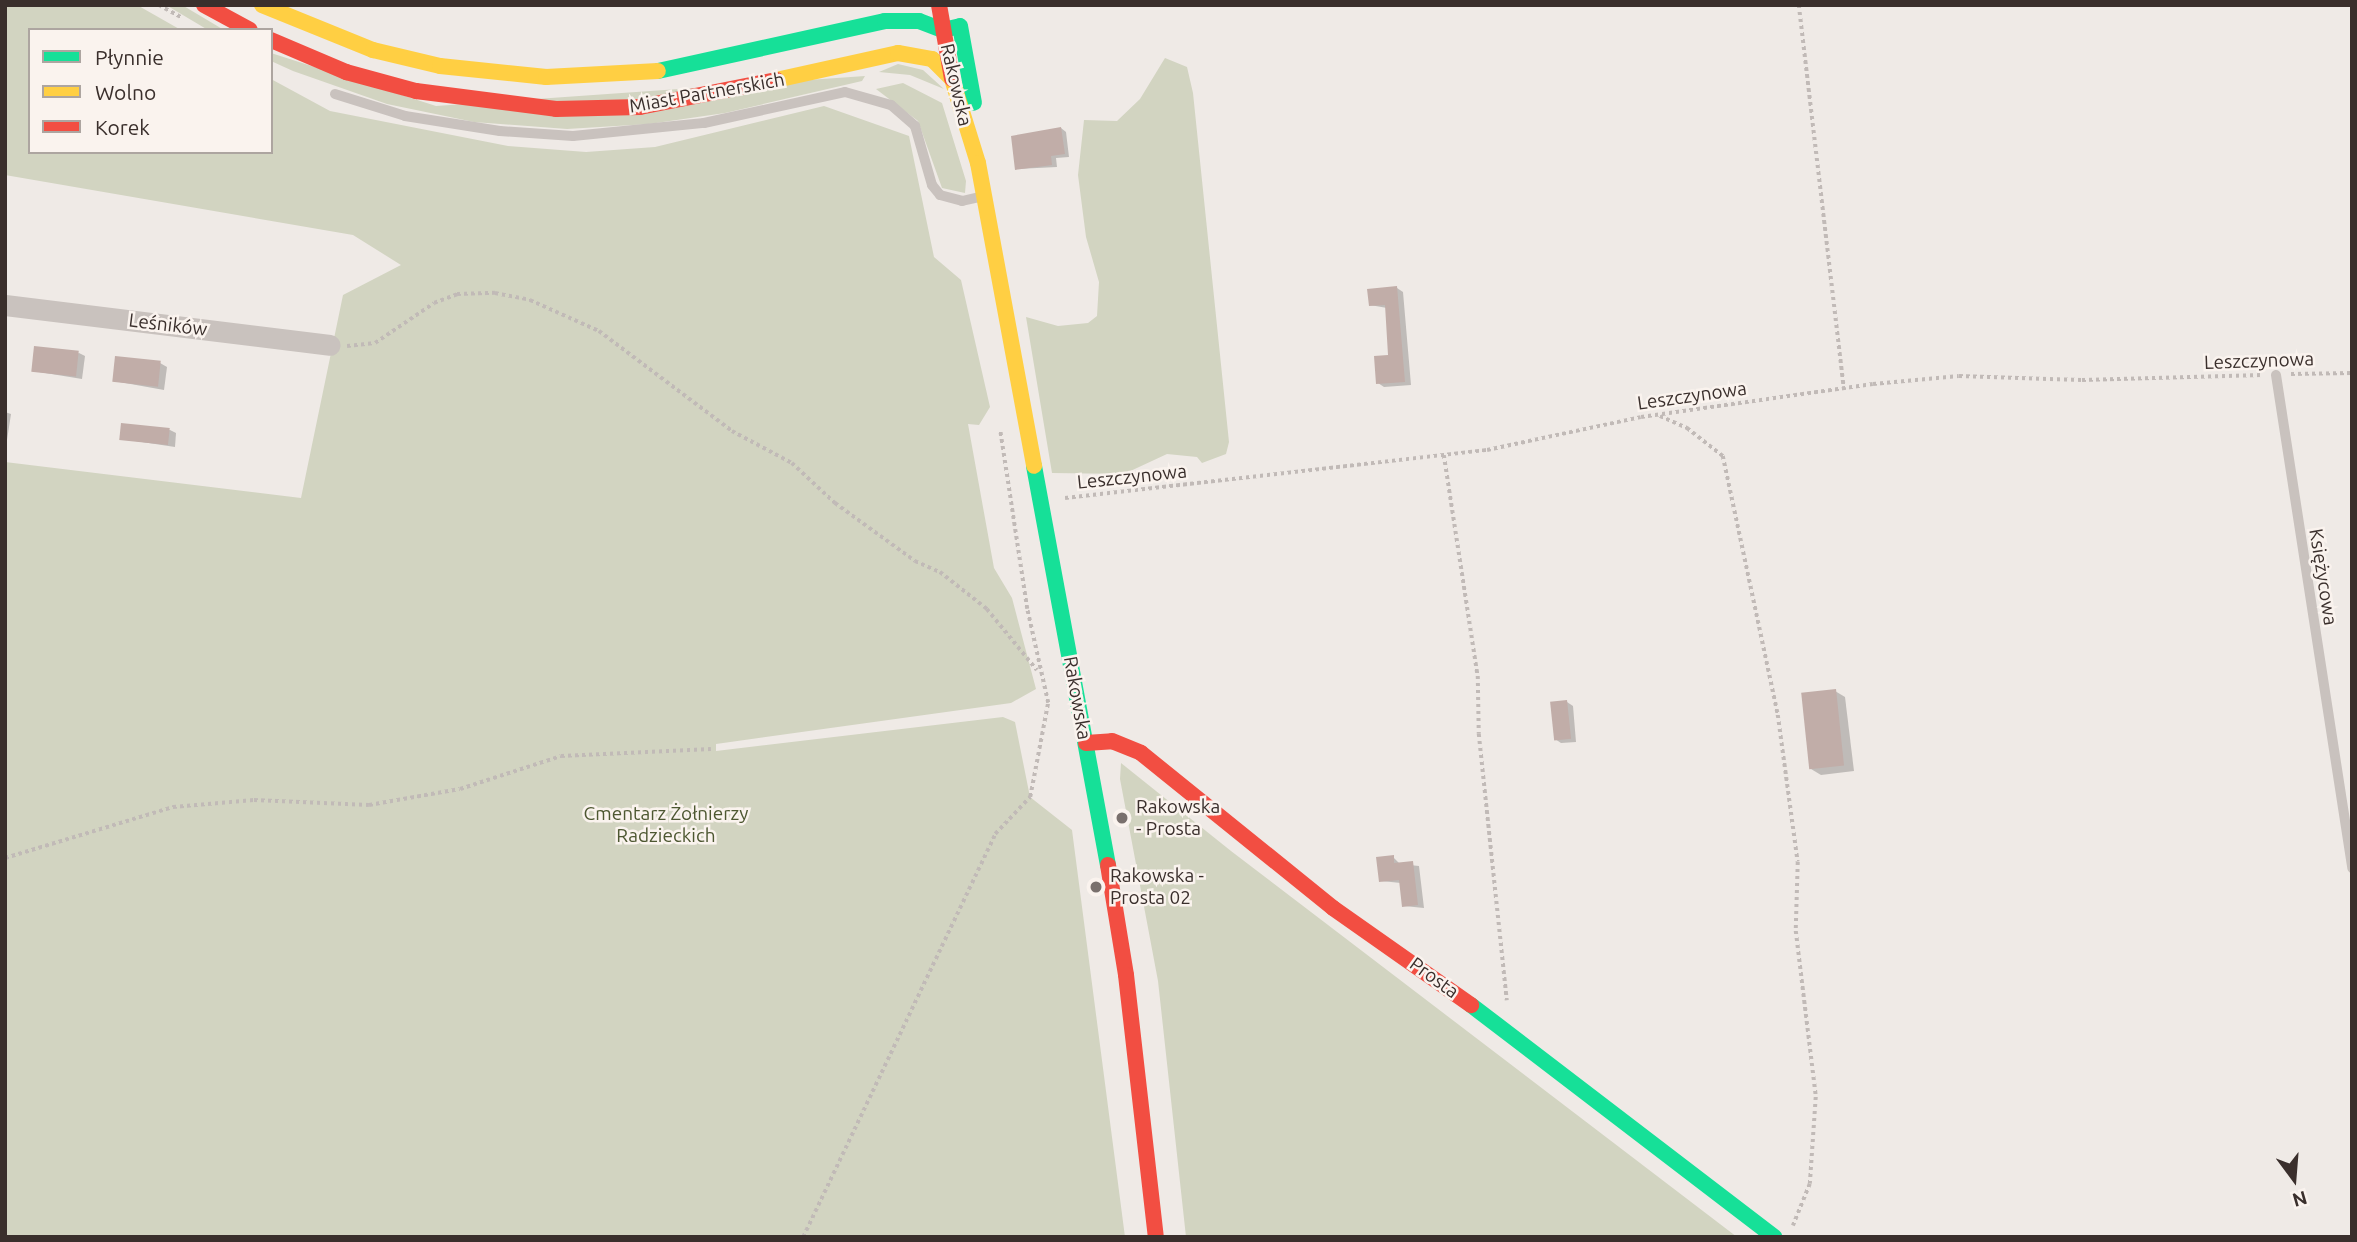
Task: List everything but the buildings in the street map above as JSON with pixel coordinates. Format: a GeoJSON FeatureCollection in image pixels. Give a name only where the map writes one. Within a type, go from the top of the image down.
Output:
{"type":"FeatureCollection","features":[{"type":"Feature","properties":{"kind":"main road"},"geometry":{"type":"LineString","coordinates":[[204,5],[246,28]]}},
{"type":"Feature","properties":{"kind":"main road","name":"Miast Partnerskich"},"geometry":{"type":"LineString","coordinates":[[262,5],[383,52],[440,66],[546,78],[613,76],[691,67],[885,21],[919,21],[943,30]]}},
{"type":"Feature","properties":{"kind":"main road","name":"Miast Partnerskich"},"geometry":{"type":"LineString","coordinates":[[885,21],[906,5]]}},
{"type":"Feature","properties":{"kind":"main road","name":"Rakowska"},"geometry":{"type":"LineString","coordinates":[[939,5],[952,79],[978,163],[1086,743],[1126,975],[1156,1237]]}},
{"type":"Feature","properties":{"kind":"main road","name":"Rakowska"},"geometry":{"type":"LineString","coordinates":[[956,5],[976,112],[978,163]]}},
{"type":"Feature","properties":{"kind":"main road","name":"Miast Partnerskich"},"geometry":{"type":"LineString","coordinates":[[273,41],[346,72],[416,91],[556,109],[640,107],[688,100],[898,53],[943,30],[960,26]]}},
{"type":"Feature","properties":{"kind":"main road","name":"Miast Partnerskich"},"geometry":{"type":"LineString","coordinates":[[898,53],[932,59],[952,79]]}},
{"type":"Feature","properties":{"kind":"main road","name":"Prosta"},"geometry":{"type":"LineString","coordinates":[[1086,743],[1112,741],[1141,753],[1333,908],[1500,1025],[1774,1237]]}},
{"type":"Feature","properties":{"kind":"street","name":"Leśników"},"geometry":{"type":"LineString","coordinates":[[5,305],[330,345]]}},
{"type":"Feature","properties":{"kind":"lane"},"geometry":{"type":"LineString","coordinates":[[335,94],[405,116],[500,131],[573,136],[704,123],[845,92],[891,105],[915,126],[932,186],[940,195],[962,201],[984,196]]}},
{"type":"Feature","properties":{"kind":"lane","name":"Księżycowa"},"geometry":{"type":"LineString","coordinates":[[2276,375],[2352,868]]}},
{"type":"Feature","properties":{"kind":"path"},"geometry":{"type":"LineString","coordinates":[[159,5],[191,24]]}},
{"type":"Feature","properties":{"kind":"path"},"geometry":{"type":"LineString","coordinates":[[1799,5],[1844,388]]}},
{"type":"Feature","properties":{"kind":"path"},"geometry":{"type":"LineString","coordinates":[[330,345],[375,343],[434,303],[457,294],[495,293],[530,300],[599,331],[732,431],[792,463],[835,503],[915,561],[949,579],[987,609],[1038,671]]}},
{"type":"Feature","properties":{"kind":"path","name":"Leszczynowa"},"geometry":{"type":"LineString","coordinates":[[1042,501],[1444,455],[1658,415],[1844,388],[1959,376],[2082,380],[2352,373]]}},
{"type":"Feature","properties":{"kind":"path"},"geometry":{"type":"LineString","coordinates":[[1658,415],[1687,428],[1723,456],[1778,715],[1798,862],[1796,931],[1816,1097],[1810,1184],[1789,1237]]}},
{"type":"Feature","properties":{"kind":"path"},"geometry":{"type":"LineString","coordinates":[[803,1237],[995,834],[1030,797],[1048,703],[1038,671],[999,416]]}},
{"type":"Feature","properties":{"kind":"path"},"geometry":{"type":"LineString","coordinates":[[1444,455],[1478,676],[1492,879],[1509,993],[1500,1025]]}},
{"type":"Feature","properties":{"kind":"path"},"geometry":{"type":"LineString","coordinates":[[5,858],[173,807],[254,800],[369,804],[460,789],[561,756],[711,749]]}},
{"type":"Feature","properties":{"kind":"green space","name":"Cmentarz Żołnierzy Radzieckich"},"geometry":{"type":"Polygon","coordinates":[[[5,5],[137,5],[177,28],[28,28],[28,154],[273,154],[273,80],[330,111],[508,146],[586,152],[655,147],[824,106],[909,136],[934,257],[961,280],[990,407],[979,425],[968,424],[994,568],[1012,598],[1036,689],[1011,703],[716,744],[716,751],[1003,717],[1015,722],[1030,797],[1072,830],[1125,1237],[5,1237],[5,462],[301,498],[343,295],[401,265],[353,235],[5,175],[5,5]]]}},
{"type":"Feature","properties":{"kind":"green space"},"geometry":{"type":"Polygon","coordinates":[[[166,5],[182,5],[221,28],[205,28],[166,5]]]}},
{"type":"Feature","properties":{"kind":"green space"},"geometry":{"type":"Polygon","coordinates":[[[273,54],[436,106],[865,76],[862,81],[725,113],[649,124],[567,129],[474,122],[387,104],[273,62],[273,54]]]}},
{"type":"Feature","properties":{"kind":"green space"},"geometry":{"type":"Polygon","coordinates":[[[1165,58],[1187,67],[1193,93],[1229,442],[1226,454],[1202,463],[1197,457],[1167,454],[1124,474],[1052,473],[1026,317],[1058,326],[1088,323],[1097,316],[1099,282],[1086,237],[1078,175],[1084,120],[1117,121],[1140,99],[1165,58]]]}},
{"type":"Feature","properties":{"kind":"green space"},"geometry":{"type":"Polygon","coordinates":[[[898,64],[923,70],[944,89],[910,75],[879,72],[898,64]]]}},
{"type":"Feature","properties":{"kind":"green space"},"geometry":{"type":"Polygon","coordinates":[[[903,83],[942,103],[966,181],[965,193],[942,188],[918,121],[876,89],[903,83]]]}},
{"type":"Feature","properties":{"kind":"green space"},"geometry":{"type":"Polygon","coordinates":[[[1121,763],[1231,851],[1737,1237],[1186,1237],[1158,981],[1120,779],[1121,763]]]}},
{"type":"Feature","properties":{"kind":"traffic: fast"},"geometry":{"type":"LineString","coordinates":[[658,71],[885,21],[919,21],[943,30],[960,26],[974,103]]}},
{"type":"Feature","properties":{"kind":"traffic: fast"},"geometry":{"type":"LineString","coordinates":[[1034,466],[1108,865]]}},
{"type":"Feature","properties":{"kind":"traffic: fast"},"geometry":{"type":"LineString","coordinates":[[1471,1005],[1774,1237]]}},
{"type":"Feature","properties":{"kind":"traffic: slow"},"geometry":{"type":"LineString","coordinates":[[262,5],[373,50],[440,66],[546,77],[658,71]]}},
{"type":"Feature","properties":{"kind":"traffic: slow"},"geometry":{"type":"LineString","coordinates":[[776,80],[898,53],[932,59],[952,79],[978,163],[1034,466]]}},
{"type":"Feature","properties":{"kind":"traffic: jam"},"geometry":{"type":"LineString","coordinates":[[204,5],[246,28]]}},
{"type":"Feature","properties":{"kind":"traffic: jam"},"geometry":{"type":"LineString","coordinates":[[939,5],[952,79]]}},
{"type":"Feature","properties":{"kind":"traffic: jam"},"geometry":{"type":"LineString","coordinates":[[273,41],[346,72],[416,91],[556,109],[640,107],[776,80]]}},
{"type":"Feature","properties":{"kind":"traffic: jam"},"geometry":{"type":"LineString","coordinates":[[1086,743],[1112,741],[1141,753],[1333,908],[1471,1005]]}},
{"type":"Feature","properties":{"kind":"traffic: jam"},"geometry":{"type":"LineString","coordinates":[[1108,865],[1126,975],[1156,1237]]}},
{"type":"Feature","properties":{"kind":"place","name":"Rakowska - Prosta"},"geometry":{"type":"Point","coordinates":[1122,818]}},
{"type":"Feature","properties":{"kind":"place","name":"Rakowska - Prosta 02"},"geometry":{"type":"Point","coordinates":[1096,887]}}]}
